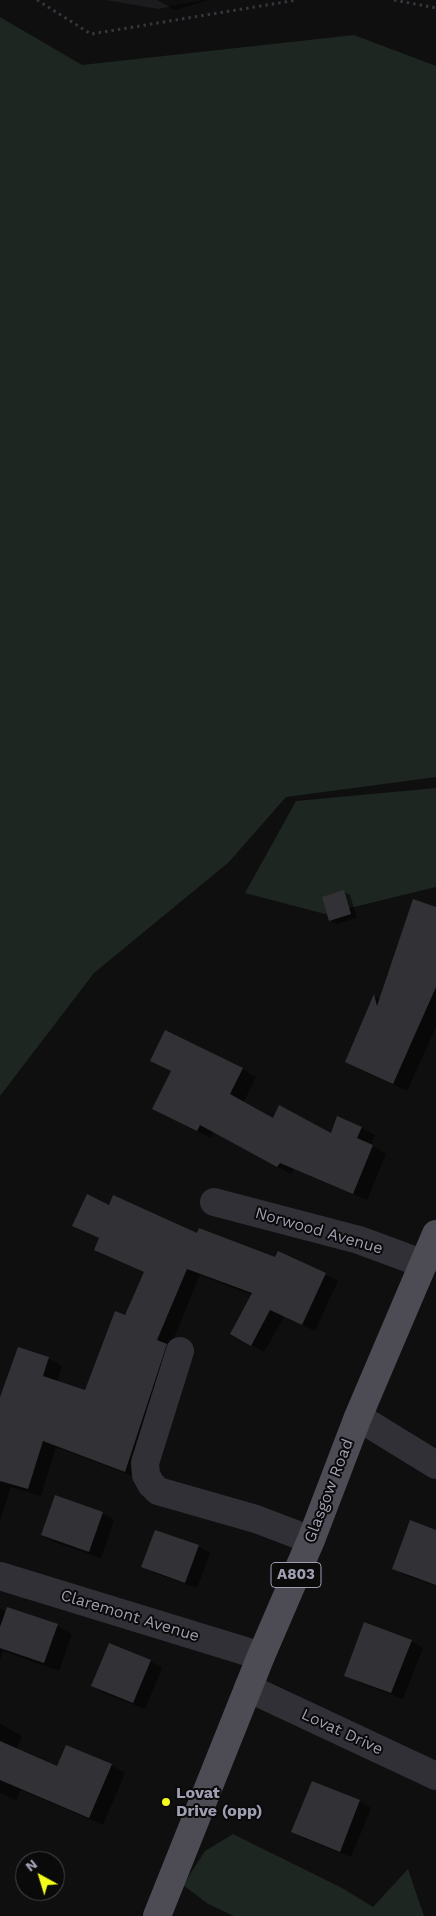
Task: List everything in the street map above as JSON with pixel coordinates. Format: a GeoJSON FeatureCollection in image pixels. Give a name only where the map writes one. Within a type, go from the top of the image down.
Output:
{"type":"FeatureCollection","features":[{"type":"Feature","properties":{"kind":"main road","name":"Glasgow Road"},"geometry":{"type":"LineString","coordinates":[[157,1916],[261,1656],[311,1540],[358,1417],[436,1234]]}},
{"type":"Feature","properties":{"kind":"street","name":"Norwood Avenue"},"geometry":{"type":"LineString","coordinates":[[214,1202],[360,1240],[424,1264]]}},
{"type":"Feature","properties":{"kind":"street"},"geometry":{"type":"LineString","coordinates":[[180,1351],[145,1463],[146,1475],[151,1484],[158,1491],[256,1520],[311,1540]]}},
{"type":"Feature","properties":{"kind":"street"},"geometry":{"type":"LineString","coordinates":[[358,1417],[436,1465]]}},
{"type":"Feature","properties":{"kind":"street","name":"Claremont Avenue"},"geometry":{"type":"LineString","coordinates":[[0,1576],[261,1656]]}},
{"type":"Feature","properties":{"kind":"street","name":"Lovat Drive"},"geometry":{"type":"LineString","coordinates":[[248,1688],[436,1776]]}},
{"type":"Feature","properties":{"kind":"path"},"geometry":{"type":"LineString","coordinates":[[37,0],[91,34],[297,0]]}},
{"type":"Feature","properties":{"kind":"path"},"geometry":{"type":"LineString","coordinates":[[394,0],[436,8]]}},
{"type":"Feature","properties":{"kind":"shaded area"},"geometry":{"type":"Polygon","coordinates":[[[106,0],[204,0],[158,9],[106,0]]]}},
{"type":"Feature","properties":{"kind":"shaded area"},"geometry":{"type":"Polygon","coordinates":[[[0,17],[82,65],[354,35],[436,66],[436,777],[286,797],[229,862],[94,973],[0,1096],[0,17]]]}},
{"type":"Feature","properties":{"kind":"shaded area"},"geometry":{"type":"Polygon","coordinates":[[[436,788],[436,887],[325,914],[245,893],[296,801],[436,788]]]}},
{"type":"Feature","properties":{"kind":"shaded area"},"geometry":{"type":"Polygon","coordinates":[[[233,1834],[342,1888],[373,1907],[408,1869],[424,1916],[234,1916],[208,1904],[183,1885],[205,1851],[233,1834]]]}},
{"type":"Feature","properties":{"kind":"building"},"geometry":{"type":"Polygon","coordinates":[[[344,890],[351,914],[329,921],[322,897],[344,890]]]}},
{"type":"Feature","properties":{"kind":"building"},"geometry":{"type":"Polygon","coordinates":[[[413,899],[436,907],[436,987],[393,1084],[345,1062],[374,994],[377,1006],[413,899]]]}},
{"type":"Feature","properties":{"kind":"building"},"geometry":{"type":"Polygon","coordinates":[[[165,1030],[243,1068],[230,1094],[273,1118],[279,1105],[331,1133],[337,1116],[362,1127],[357,1138],[373,1145],[353,1194],[280,1163],[277,1167],[200,1125],[197,1131],[152,1109],[171,1071],[150,1061],[165,1030]]]}},
{"type":"Feature","properties":{"kind":"building"},"geometry":{"type":"Polygon","coordinates":[[[87,1194],[109,1205],[113,1195],[197,1233],[199,1228],[275,1257],[278,1251],[326,1273],[302,1325],[270,1310],[251,1346],[230,1334],[252,1293],[187,1269],[157,1340],[167,1344],[125,1472],[43,1441],[28,1489],[0,1481],[0,1397],[18,1347],[49,1357],[43,1376],[85,1390],[115,1311],[125,1315],[144,1272],[94,1250],[99,1238],[72,1226],[87,1194]]]}},
{"type":"Feature","properties":{"kind":"building"},"geometry":{"type":"Polygon","coordinates":[[[55,1495],[103,1512],[89,1552],[41,1535],[55,1495]]]}},
{"type":"Feature","properties":{"kind":"building"},"geometry":{"type":"Polygon","coordinates":[[[410,1520],[436,1530],[436,1585],[392,1569],[410,1520]]]}},
{"type":"Feature","properties":{"kind":"building"},"geometry":{"type":"Polygon","coordinates":[[[155,1530],[199,1545],[185,1583],[141,1567],[155,1530]]]}},
{"type":"Feature","properties":{"kind":"building"},"geometry":{"type":"Polygon","coordinates":[[[7,1607],[58,1624],[44,1663],[0,1648],[0,1627],[7,1607]]]}},
{"type":"Feature","properties":{"kind":"building"},"geometry":{"type":"Polygon","coordinates":[[[364,1622],[412,1640],[391,1693],[344,1676],[364,1622]]]}},
{"type":"Feature","properties":{"kind":"building"},"geometry":{"type":"Polygon","coordinates":[[[109,1643],[151,1660],[133,1703],[91,1686],[109,1643]]]}},
{"type":"Feature","properties":{"kind":"building"},"geometry":{"type":"Polygon","coordinates":[[[0,1741],[57,1766],[66,1745],[112,1764],[89,1818],[0,1780],[0,1741]]]}},
{"type":"Feature","properties":{"kind":"building"},"geometry":{"type":"Polygon","coordinates":[[[312,1781],[360,1800],[340,1852],[291,1832],[312,1781]]]}},
{"type":"Feature","properties":{"kind":"place","name":"Lovat Drive (opp)"},"geometry":{"type":"Point","coordinates":[166,1802]}}]}
